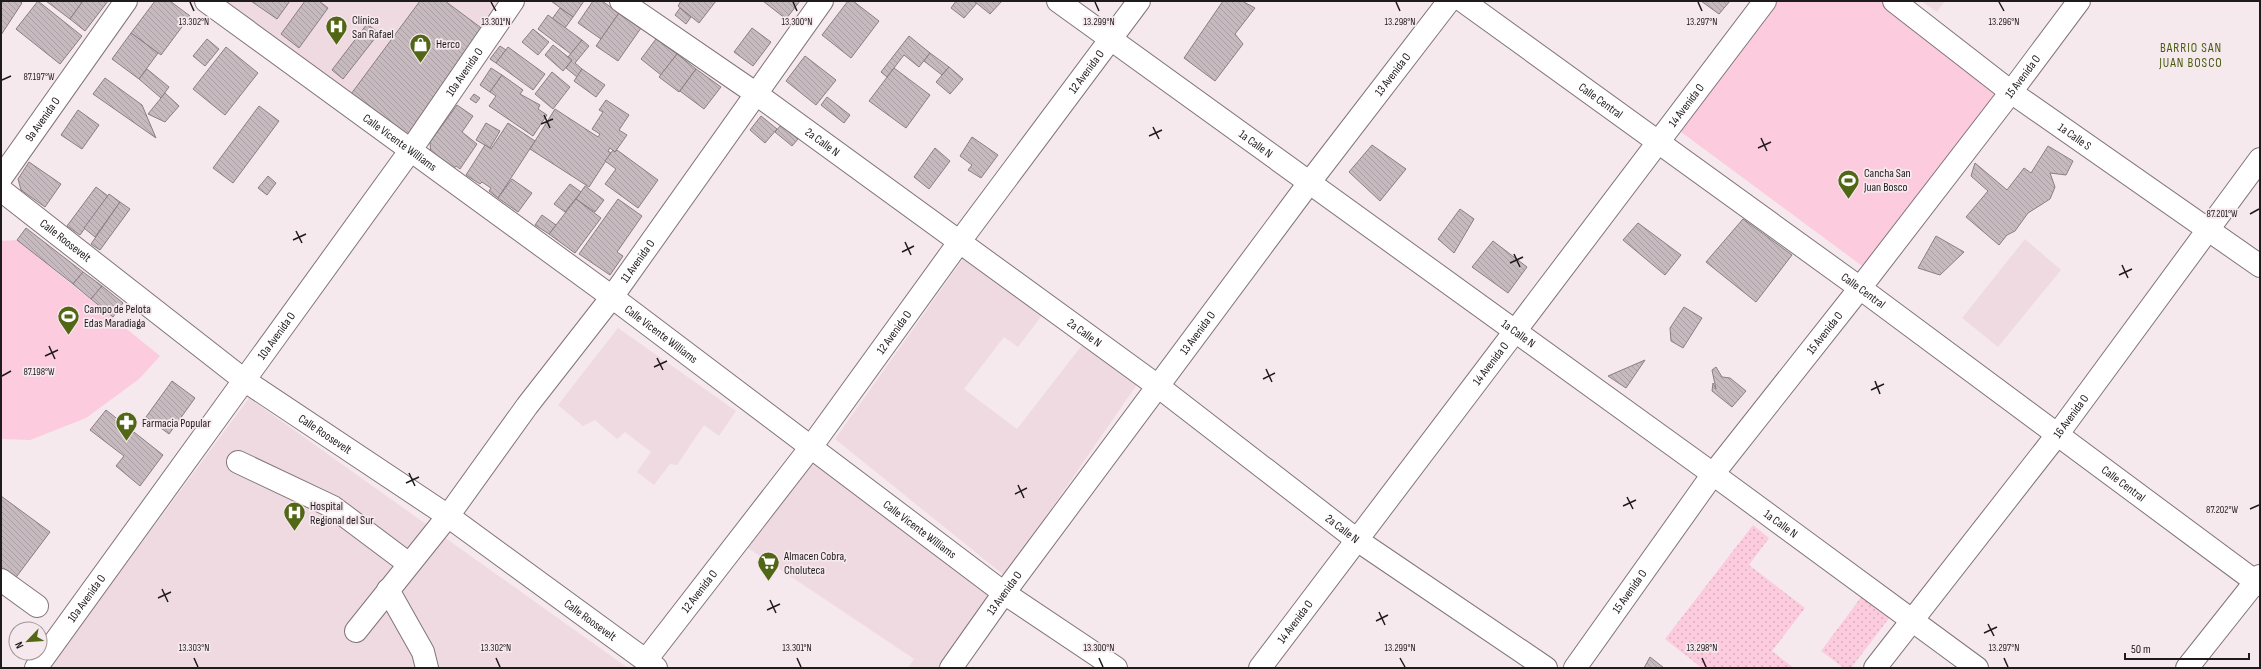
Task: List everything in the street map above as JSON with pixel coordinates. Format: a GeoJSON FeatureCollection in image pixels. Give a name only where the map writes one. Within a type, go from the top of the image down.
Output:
{"type":"FeatureCollection","features":[{"type":"Feature","properties":{"kind":"street","name":"9a Avenida O"},"geometry":{"type":"LineString","coordinates":[[1,178],[126,1]]}},
{"type":"Feature","properties":{"kind":"street","name":"Calle Vicente Williams"},"geometry":{"type":"LineString","coordinates":[[206,1],[612,297],[1004,593],[1116,668]]}},
{"type":"Feature","properties":{"kind":"street","name":"10a Avenida O"},"geometry":{"type":"LineString","coordinates":[[36,668],[410,151],[513,1]]}},
{"type":"Feature","properties":{"kind":"street","name":"2a Calle N"},"geometry":{"type":"LineString","coordinates":[[621,1],[755,92],[960,241],[1159,387],[1357,540],[1546,668]]}},
{"type":"Feature","properties":{"kind":"street","name":"11 Avenida O"},"geometry":{"type":"LineString","coordinates":[[356,631],[448,516],[527,406],[612,297],[755,92],[822,1]]}},
{"type":"Feature","properties":{"kind":"street","name":"1a Calle N"},"geometry":{"type":"LineString","coordinates":[[1058,1],[1713,474],[1977,668]]}},
{"type":"Feature","properties":{"kind":"street","name":"12 Avenida O"},"geometry":{"type":"LineString","coordinates":[[651,664],[960,241],[1139,1]]}},
{"type":"Feature","properties":{"kind":"street","name":"13 Avenida O"},"geometry":{"type":"LineString","coordinates":[[950,668],[1004,593],[1159,387],[1309,183],[1449,1]]}},
{"type":"Feature","properties":{"kind":"street","name":"Calle Central"},"geometry":{"type":"LineString","coordinates":[[1463,1],[1658,144],[1860,288],[2057,435],[2258,581]]}},
{"type":"Feature","properties":{"kind":"street","name":"14 Avenida O"},"geometry":{"type":"LineString","coordinates":[[1260,668],[1513,331],[1658,144],[1765,1]]}},
{"type":"Feature","properties":{"kind":"street","name":"1a Calle S"},"geometry":{"type":"LineString","coordinates":[[1894,1],[2011,92],[2209,228],[2260,266]]}},
{"type":"Feature","properties":{"kind":"street","name":"15 Avenida O"},"geometry":{"type":"LineString","coordinates":[[1575,668],[1713,474],[1860,288],[2079,1]]}},
{"type":"Feature","properties":{"kind":"street","name":"16 Avenida O"},"geometry":{"type":"LineString","coordinates":[[1874,668],[2057,435],[2260,159]]}},
{"type":"Feature","properties":{"kind":"street","name":"Calle Roosevelt"},"geometry":{"type":"LineString","coordinates":[[1,190],[244,380],[448,516],[651,664]]}},
{"type":"Feature","properties":{"kind":"street"},"geometry":{"type":"LineString","coordinates":[[238,462],[333,507],[409,564]]}},
{"type":"Feature","properties":{"kind":"street"},"geometry":{"type":"LineString","coordinates":[[1,580],[37,606]]}},
{"type":"Feature","properties":{"kind":"street"},"geometry":{"type":"LineString","coordinates":[[2188,668],[2258,581]]}},
{"type":"Feature","properties":{"kind":"street"},"geometry":{"type":"LineString","coordinates":[[388,590],[423,652],[427,668]]}},
{"type":"Feature","properties":{"kind":"shaded area","name":"Clínica San Rafael"},"geometry":{"type":"Polygon","coordinates":[[[224,1],[420,1],[351,94],[224,1]]]}},
{"type":"Feature","properties":{"kind":"shaded area"},"geometry":{"type":"Polygon","coordinates":[[[445,1],[510,1],[488,33],[445,1]]]}},
{"type":"Feature","properties":{"kind":"shaded area","name":"Cancha San Juan Bosco"},"geometry":{"type":"Polygon","coordinates":[[[1778,1],[1890,1],[2016,86],[1869,271],[1677,129],[1778,1]]]}},
{"type":"Feature","properties":{"kind":"shaded area"},"geometry":{"type":"Polygon","coordinates":[[[1921,1],[1945,1],[1937,12],[1921,1]]]}},
{"type":"Feature","properties":{"kind":"shaded area"},"geometry":{"type":"Polygon","coordinates":[[[2025,239],[2061,270],[1998,347],[1962,318],[2025,239]]]}},
{"type":"Feature","properties":{"kind":"shaded area","name":"Campo de Pelota Edas Maradiaga"},"geometry":{"type":"Polygon","coordinates":[[[17,240],[160,356],[139,379],[86,418],[30,440],[1,439],[1,241],[17,240]]]}},
{"type":"Feature","properties":{"kind":"shaded area"},"geometry":{"type":"Polygon","coordinates":[[[967,253],[1046,310],[1018,347],[1004,337],[964,389],[1017,429],[1086,340],[1140,380],[1005,576],[835,439],[967,253]]]}},
{"type":"Feature","properties":{"kind":"shaded area"},"geometry":{"type":"Polygon","coordinates":[[[618,328],[736,411],[719,436],[704,425],[677,465],[670,464],[654,485],[637,472],[651,452],[625,432],[617,439],[595,420],[583,426],[558,405],[618,328]]]}},
{"type":"Feature","properties":{"kind":"shaded area","name":"Hospital Regional del Sur"},"geometry":{"type":"Polygon","coordinates":[[[249,398],[628,668],[49,668],[249,398]]]}},
{"type":"Feature","properties":{"kind":"shaded area"},"geometry":{"type":"Polygon","coordinates":[[[812,460],[993,596],[938,668],[908,668],[914,659],[745,546],[812,460]]]}},
{"type":"Feature","properties":{"kind":"shaded area"},"geometry":{"type":"Polygon","coordinates":[[[1753,525],[1769,538],[1749,565],[1805,608],[1772,651],[1794,668],[1702,668],[1665,639],[1753,525]]]}},
{"type":"Feature","properties":{"kind":"shaded area"},"geometry":{"type":"Polygon","coordinates":[[[1862,596],[1890,617],[1851,668],[1844,668],[1821,651],[1862,596]]]}},
{"type":"Feature","properties":{"kind":"building"},"geometry":{"type":"Polygon","coordinates":[[[1,1],[20,1],[22,3],[1,35],[1,1]]]}},
{"type":"Feature","properties":{"kind":"building"},"geometry":{"type":"Polygon","coordinates":[[[38,1],[82,36],[60,64],[16,29],[38,1]]]}},
{"type":"Feature","properties":{"kind":"building"},"geometry":{"type":"Polygon","coordinates":[[[46,1],[83,1],[70,19],[46,1]]]}},
{"type":"Feature","properties":{"kind":"building"},"geometry":{"type":"Polygon","coordinates":[[[83,1],[108,1],[85,31],[70,19],[83,1]]]}},
{"type":"Feature","properties":{"kind":"building"},"geometry":{"type":"Polygon","coordinates":[[[155,1],[170,1],[190,16],[161,55],[131,33],[155,1]]]}},
{"type":"Feature","properties":{"kind":"building"},"geometry":{"type":"Polygon","coordinates":[[[251,1],[290,1],[277,19],[251,1]]]}},
{"type":"Feature","properties":{"kind":"building"},"geometry":{"type":"Polygon","coordinates":[[[305,1],[319,1],[328,8],[299,48],[281,34],[305,1]]]}},
{"type":"Feature","properties":{"kind":"building","name":"Herco"},"geometry":{"type":"Polygon","coordinates":[[[420,1],[445,1],[488,33],[411,138],[351,94],[420,1]]]}},
{"type":"Feature","properties":{"kind":"building"},"geometry":{"type":"Polygon","coordinates":[[[551,1],[584,1],[573,17],[551,1]]]}},
{"type":"Feature","properties":{"kind":"building"},"geometry":{"type":"Polygon","coordinates":[[[593,1],[602,1],[619,13],[601,39],[578,23],[593,1]]]}},
{"type":"Feature","properties":{"kind":"building"},"geometry":{"type":"Polygon","coordinates":[[[681,1],[716,1],[699,23],[678,6],[681,1]]]}},
{"type":"Feature","properties":{"kind":"building"},"geometry":{"type":"Polygon","coordinates":[[[763,1],[800,1],[786,19],[763,1]]]}},
{"type":"Feature","properties":{"kind":"building"},"geometry":{"type":"Polygon","coordinates":[[[848,1],[853,1],[879,21],[851,58],[822,35],[848,1]]]}},
{"type":"Feature","properties":{"kind":"building"},"geometry":{"type":"Polygon","coordinates":[[[956,1],[974,1],[977,3],[964,18],[951,8],[956,1]]]}},
{"type":"Feature","properties":{"kind":"building"},"geometry":{"type":"Polygon","coordinates":[[[974,1],[1002,1],[990,14],[974,1]]]}},
{"type":"Feature","properties":{"kind":"building"},"geometry":{"type":"Polygon","coordinates":[[[1223,1],[1242,1],[1255,8],[1235,34],[1243,44],[1215,81],[1184,58],[1223,1]]]}},
{"type":"Feature","properties":{"kind":"building"},"geometry":{"type":"Polygon","coordinates":[[[1701,1],[1730,1],[1719,14],[1701,1]]]}},
{"type":"Feature","properties":{"kind":"building"},"geometry":{"type":"Polygon","coordinates":[[[560,8],[573,17],[565,28],[552,19],[560,8]]]}},
{"type":"Feature","properties":{"kind":"building"},"geometry":{"type":"Polygon","coordinates":[[[680,8],[691,17],[686,24],[675,15],[680,8]]]}},
{"type":"Feature","properties":{"kind":"building"},"geometry":{"type":"Polygon","coordinates":[[[619,13],[641,28],[618,61],[596,46],[619,13]]]}},
{"type":"Feature","properties":{"kind":"building"},"geometry":{"type":"Polygon","coordinates":[[[548,15],[582,40],[571,54],[538,29],[548,15]]]}},
{"type":"Feature","properties":{"kind":"building"},"geometry":{"type":"Polygon","coordinates":[[[367,24],[379,33],[343,79],[332,70],[367,24]]]}},
{"type":"Feature","properties":{"kind":"building"},"geometry":{"type":"Polygon","coordinates":[[[752,28],[771,42],[753,66],[734,52],[752,28]]]}},
{"type":"Feature","properties":{"kind":"building"},"geometry":{"type":"Polygon","coordinates":[[[533,29],[549,42],[538,55],[522,42],[533,29]]]}},
{"type":"Feature","properties":{"kind":"building"},"geometry":{"type":"Polygon","coordinates":[[[131,33],[158,53],[139,79],[112,59],[131,33]]]}},
{"type":"Feature","properties":{"kind":"building"},"geometry":{"type":"Polygon","coordinates":[[[909,36],[930,53],[919,67],[904,55],[887,77],[881,72],[909,36]]]}},
{"type":"Feature","properties":{"kind":"building"},"geometry":{"type":"Polygon","coordinates":[[[207,39],[219,49],[205,66],[193,56],[207,39]]]}},
{"type":"Feature","properties":{"kind":"building"},"geometry":{"type":"Polygon","coordinates":[[[656,39],[677,54],[661,75],[641,59],[656,39]]]}},
{"type":"Feature","properties":{"kind":"building"},"geometry":{"type":"Polygon","coordinates":[[[582,40],[589,46],[575,63],[582,69],[577,77],[566,68],[572,60],[568,57],[582,40]]]}},
{"type":"Feature","properties":{"kind":"building"},"geometry":{"type":"Polygon","coordinates":[[[553,45],[572,60],[563,71],[545,55],[553,45]]]}},
{"type":"Feature","properties":{"kind":"building"},"geometry":{"type":"Polygon","coordinates":[[[500,46],[506,50],[496,63],[490,59],[500,46]]]}},
{"type":"Feature","properties":{"kind":"building"},"geometry":{"type":"Polygon","coordinates":[[[226,47],[258,73],[225,115],[193,89],[226,47]]]}},
{"type":"Feature","properties":{"kind":"building"},"geometry":{"type":"Polygon","coordinates":[[[508,47],[545,74],[533,90],[496,63],[508,47]]]}},
{"type":"Feature","properties":{"kind":"building"},"geometry":{"type":"Polygon","coordinates":[[[930,53],[949,67],[942,75],[924,61],[930,53]]]}},
{"type":"Feature","properties":{"kind":"building"},"geometry":{"type":"Polygon","coordinates":[[[677,54],[696,69],[679,92],[659,77],[677,54]]]}},
{"type":"Feature","properties":{"kind":"building"},"geometry":{"type":"Polygon","coordinates":[[[805,56],[836,80],[816,105],[786,81],[805,56]]]}},
{"type":"Feature","properties":{"kind":"building"},"geometry":{"type":"Polygon","coordinates":[[[949,67],[963,79],[950,94],[936,82],[949,67]]]}},
{"type":"Feature","properties":{"kind":"building"},"geometry":{"type":"Polygon","coordinates":[[[491,68],[502,75],[490,92],[480,85],[491,68]]]}},
{"type":"Feature","properties":{"kind":"building"},"geometry":{"type":"Polygon","coordinates":[[[894,68],[930,95],[906,128],[869,101],[894,68]]]}},
{"type":"Feature","properties":{"kind":"building"},"geometry":{"type":"Polygon","coordinates":[[[147,69],[169,87],[161,98],[139,79],[147,69]]]}},
{"type":"Feature","properties":{"kind":"building"},"geometry":{"type":"Polygon","coordinates":[[[582,69],[605,85],[596,97],[574,81],[582,69]]]}},
{"type":"Feature","properties":{"kind":"building"},"geometry":{"type":"Polygon","coordinates":[[[696,69],[721,87],[704,109],[680,91],[696,69]]]}},
{"type":"Feature","properties":{"kind":"building"},"geometry":{"type":"Polygon","coordinates":[[[552,72],[570,87],[553,109],[535,94],[552,72]]]}},
{"type":"Feature","properties":{"kind":"building"},"geometry":{"type":"Polygon","coordinates":[[[502,75],[523,90],[520,94],[540,105],[538,109],[547,115],[533,136],[489,106],[496,96],[490,92],[502,75]]]}},
{"type":"Feature","properties":{"kind":"building"},"geometry":{"type":"Polygon","coordinates":[[[105,78],[142,105],[156,138],[93,94],[105,78]]]}},
{"type":"Feature","properties":{"kind":"building"},"geometry":{"type":"Polygon","coordinates":[[[165,93],[179,106],[165,122],[148,114],[165,93]]]}},
{"type":"Feature","properties":{"kind":"building"},"geometry":{"type":"Polygon","coordinates":[[[474,94],[480,98],[476,103],[470,99],[474,94]]]}},
{"type":"Feature","properties":{"kind":"building"},"geometry":{"type":"Polygon","coordinates":[[[827,97],[850,115],[844,123],[821,105],[827,97]]]}},
{"type":"Feature","properties":{"kind":"building"},"geometry":{"type":"Polygon","coordinates":[[[606,100],[629,115],[619,130],[627,135],[615,152],[610,148],[608,151],[611,153],[589,187],[530,149],[555,109],[598,137],[600,134],[592,129],[603,112],[599,110],[606,100]]]}},
{"type":"Feature","properties":{"kind":"building"},"geometry":{"type":"Polygon","coordinates":[[[457,105],[473,116],[462,132],[477,144],[460,169],[456,166],[452,171],[431,157],[430,142],[457,105]]]}},
{"type":"Feature","properties":{"kind":"building"},"geometry":{"type":"Polygon","coordinates":[[[259,106],[279,121],[233,183],[213,168],[259,106]]]}},
{"type":"Feature","properties":{"kind":"building"},"geometry":{"type":"Polygon","coordinates":[[[78,110],[99,125],[82,149],[61,135],[78,110]]]}},
{"type":"Feature","properties":{"kind":"building"},"geometry":{"type":"Polygon","coordinates":[[[761,116],[777,129],[765,143],[750,130],[761,116]]]}},
{"type":"Feature","properties":{"kind":"building"},"geometry":{"type":"Polygon","coordinates":[[[486,123],[500,131],[490,148],[476,140],[486,123]]]}},
{"type":"Feature","properties":{"kind":"building"},"geometry":{"type":"Polygon","coordinates":[[[508,123],[535,141],[498,198],[489,191],[491,188],[482,182],[480,184],[466,175],[485,145],[491,149],[508,123]]]}},
{"type":"Feature","properties":{"kind":"building"},"geometry":{"type":"Polygon","coordinates":[[[781,125],[798,139],[792,146],[775,132],[781,125]]]}},
{"type":"Feature","properties":{"kind":"building"},"geometry":{"type":"Polygon","coordinates":[[[972,137],[998,155],[981,178],[968,170],[972,165],[960,156],[972,137]]]}},
{"type":"Feature","properties":{"kind":"building"},"geometry":{"type":"Polygon","coordinates":[[[1372,145],[1406,169],[1380,201],[1349,172],[1372,145]]]}},
{"type":"Feature","properties":{"kind":"building"},"geometry":{"type":"Polygon","coordinates":[[[2048,146],[2073,161],[2066,175],[2050,173],[2055,187],[2050,199],[2028,213],[2015,231],[2007,235],[1999,245],[1966,217],[1988,191],[1971,176],[1975,163],[2007,190],[2024,168],[2031,173],[2048,146]]]}},
{"type":"Feature","properties":{"kind":"building"},"geometry":{"type":"Polygon","coordinates":[[[935,148],[950,161],[929,189],[914,177],[935,148]]]}},
{"type":"Feature","properties":{"kind":"building"},"geometry":{"type":"Polygon","coordinates":[[[613,150],[615,152],[617,150],[658,180],[638,208],[605,184],[616,169],[605,161],[613,150]]]}},
{"type":"Feature","properties":{"kind":"building"},"geometry":{"type":"Polygon","coordinates":[[[29,162],[61,184],[45,207],[21,190],[18,179],[29,162]]]}},
{"type":"Feature","properties":{"kind":"building"},"geometry":{"type":"Polygon","coordinates":[[[268,176],[276,183],[267,195],[258,188],[268,176]]]}},
{"type":"Feature","properties":{"kind":"building"},"geometry":{"type":"Polygon","coordinates":[[[512,179],[532,193],[518,212],[498,198],[512,179]]]}},
{"type":"Feature","properties":{"kind":"building"},"geometry":{"type":"Polygon","coordinates":[[[570,184],[581,192],[565,212],[554,204],[570,184]]]}},
{"type":"Feature","properties":{"kind":"building"},"geometry":{"type":"Polygon","coordinates":[[[585,186],[604,200],[595,212],[576,199],[585,186]]]}},
{"type":"Feature","properties":{"kind":"building"},"geometry":{"type":"Polygon","coordinates":[[[96,187],[108,196],[80,235],[67,226],[96,187]]]}},
{"type":"Feature","properties":{"kind":"building"},"geometry":{"type":"Polygon","coordinates":[[[109,194],[120,202],[95,237],[84,228],[109,194]]]}},
{"type":"Feature","properties":{"kind":"building"},"geometry":{"type":"Polygon","coordinates":[[[576,199],[601,218],[575,253],[549,234],[576,199]]]}},
{"type":"Feature","properties":{"kind":"building"},"geometry":{"type":"Polygon","coordinates":[[[618,199],[642,216],[617,252],[623,256],[610,275],[579,254],[618,199]]]}},
{"type":"Feature","properties":{"kind":"building"},"geometry":{"type":"Polygon","coordinates":[[[120,202],[130,209],[100,250],[91,244],[120,202]]]}},
{"type":"Feature","properties":{"kind":"building"},"geometry":{"type":"Polygon","coordinates":[[[1460,209],[1474,219],[1454,253],[1438,239],[1460,209]]]}},
{"type":"Feature","properties":{"kind":"building"},"geometry":{"type":"Polygon","coordinates":[[[542,215],[556,225],[549,234],[535,225],[542,215]]]}},
{"type":"Feature","properties":{"kind":"building"},"geometry":{"type":"Polygon","coordinates":[[[1743,219],[1792,255],[1756,302],[1706,262],[1743,219]]]}},
{"type":"Feature","properties":{"kind":"building"},"geometry":{"type":"Polygon","coordinates":[[[1638,223],[1681,255],[1665,275],[1623,240],[1638,223]]]}},
{"type":"Feature","properties":{"kind":"building"},"geometry":{"type":"Polygon","coordinates":[[[26,228],[83,272],[73,284],[17,240],[26,228]]]}},
{"type":"Feature","properties":{"kind":"building"},"geometry":{"type":"Polygon","coordinates":[[[1936,236],[1964,252],[1940,275],[1918,268],[1936,236]]]}},
{"type":"Feature","properties":{"kind":"building"},"geometry":{"type":"Polygon","coordinates":[[[1493,241],[1527,267],[1508,293],[1472,267],[1493,241]]]}},
{"type":"Feature","properties":{"kind":"building"},"geometry":{"type":"Polygon","coordinates":[[[83,272],[102,286],[91,299],[73,284],[83,272]]]}},
{"type":"Feature","properties":{"kind":"building"},"geometry":{"type":"Polygon","coordinates":[[[102,286],[123,303],[113,317],[91,299],[102,286]]]}},
{"type":"Feature","properties":{"kind":"building"},"geometry":{"type":"Polygon","coordinates":[[[1684,307],[1702,318],[1683,348],[1671,341],[1670,328],[1684,307]]]}},
{"type":"Feature","properties":{"kind":"building"},"geometry":{"type":"Polygon","coordinates":[[[1645,360],[1626,388],[1608,376],[1645,360]]]}},
{"type":"Feature","properties":{"kind":"building"},"geometry":{"type":"Polygon","coordinates":[[[1716,367],[1722,377],[1730,378],[1746,391],[1732,407],[1712,391],[1713,383],[1716,389],[1712,370],[1716,367]]]}},
{"type":"Feature","properties":{"kind":"building"},"geometry":{"type":"Polygon","coordinates":[[[172,381],[195,398],[169,434],[146,417],[172,381]]]}},
{"type":"Feature","properties":{"kind":"building","name":"Farmacia Popular"},"geometry":{"type":"Polygon","coordinates":[[[106,410],[163,455],[140,486],[116,466],[124,456],[90,430],[106,410]]]}},
{"type":"Feature","properties":{"kind":"building"},"geometry":{"type":"Polygon","coordinates":[[[1,496],[50,532],[14,580],[1,571],[1,496]]]}},
{"type":"Feature","properties":{"kind":"building"},"geometry":{"type":"Polygon","coordinates":[[[1650,657],[1664,668],[1644,668],[1650,657]]]}},
{"type":"Feature","properties":{"kind":"place","name":"Clínica San Rafael"},"geometry":{"type":"Point","coordinates":[337,46]}},
{"type":"Feature","properties":{"kind":"place","name":"Herco"},"geometry":{"type":"Point","coordinates":[420,64]}},
{"type":"Feature","properties":{"kind":"place","name":"Cancha San Juan Bosco"},"geometry":{"type":"Point","coordinates":[1849,200]}},
{"type":"Feature","properties":{"kind":"place","name":"Campo de Pelota Edas Maradiaga"},"geometry":{"type":"Point","coordinates":[69,336]}},
{"type":"Feature","properties":{"kind":"place","name":"Farmacia Popular"},"geometry":{"type":"Point","coordinates":[127,442]}},
{"type":"Feature","properties":{"kind":"place","name":"Hospital Regional del Sur"},"geometry":{"type":"Point","coordinates":[294,532]}},
{"type":"Feature","properties":{"kind":"place","name":"Almacen Cobra, Choluteca"},"geometry":{"type":"Point","coordinates":[768,582]}},
{"type":"Feature","properties":{"kind":"district","name":"BARRIO SAN JUAN BOSCO"},"geometry":{"type":"Point","coordinates":[2191,56]}}]}
